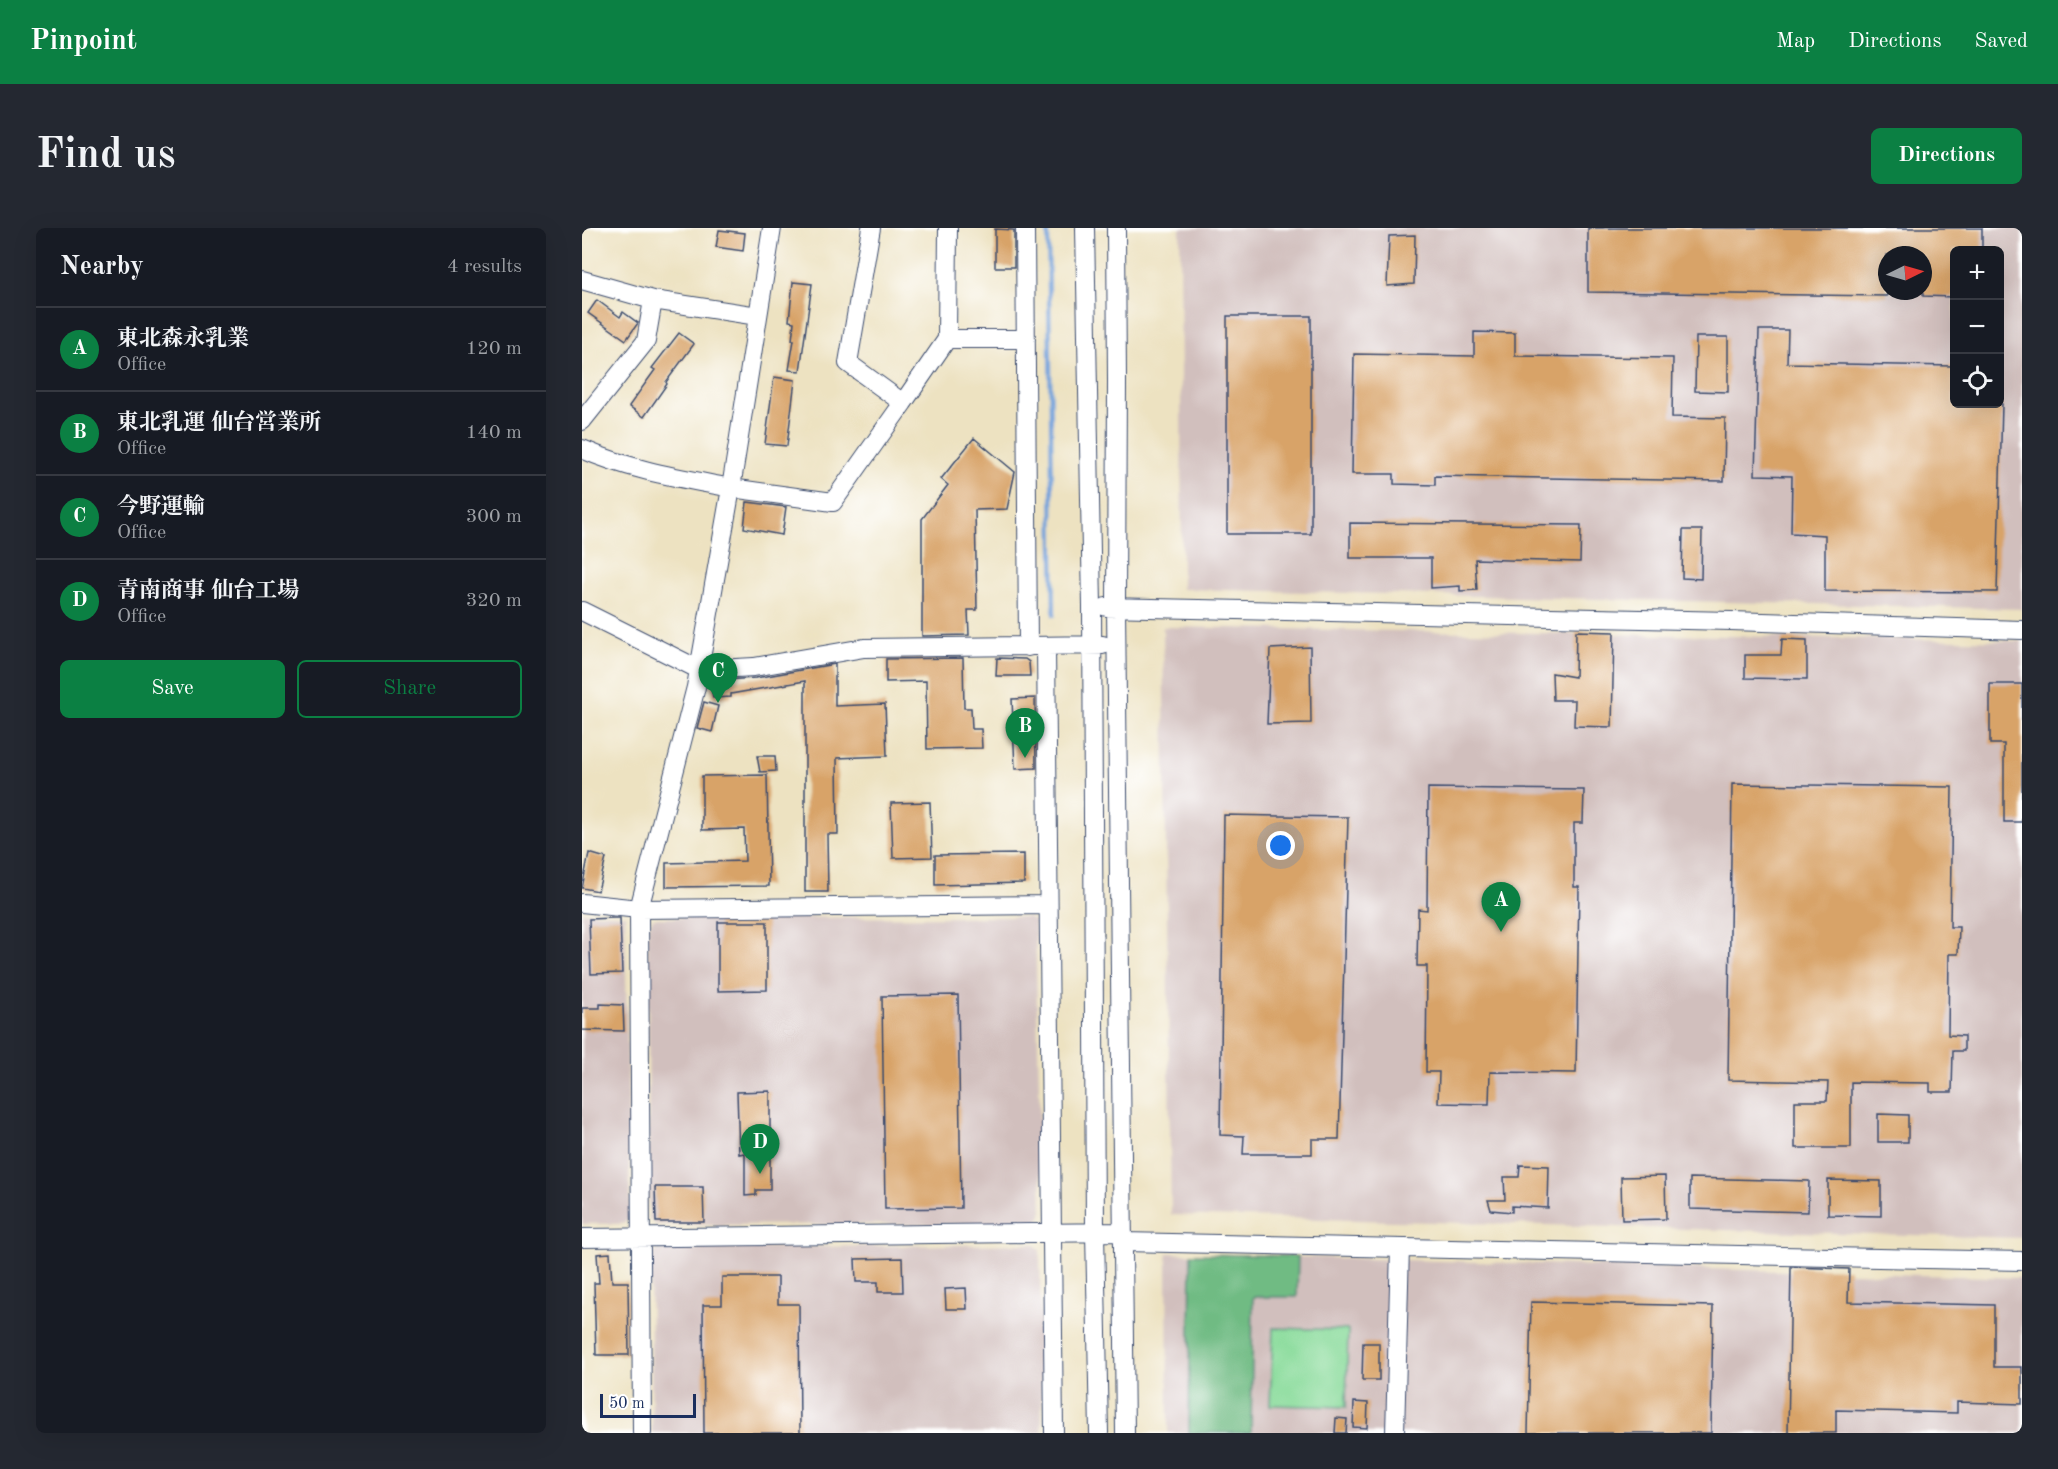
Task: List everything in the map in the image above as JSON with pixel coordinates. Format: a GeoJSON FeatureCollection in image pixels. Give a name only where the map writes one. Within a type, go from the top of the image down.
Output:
{"type":"FeatureCollection","features":[{"type":"Feature","properties":{"kind":"street"},"geometry":{"type":"LineString","coordinates":[[642,1433],[639,909],[700,670],[772,228]]}},
{"type":"Feature","properties":{"kind":"street"},"geometry":{"type":"LineString","coordinates":[[871,228],[848,363],[903,403]]}},
{"type":"Feature","properties":{"kind":"street"},"geometry":{"type":"LineString","coordinates":[[582,449],[605,459],[653,473],[731,488],[833,502],[947,339],[948,228]]}},
{"type":"Feature","properties":{"kind":"street"},"geometry":{"type":"LineString","coordinates":[[1024,228],[1026,339],[1048,905],[1054,1433]]}},
{"type":"Feature","properties":{"kind":"street"},"geometry":{"type":"LineString","coordinates":[[1085,228],[1092,607],[1095,1232],[1099,1433]]}},
{"type":"Feature","properties":{"kind":"street"},"geometry":{"type":"LineString","coordinates":[[1116,228],[1118,381],[1116,645],[1125,1433]]}},
{"type":"Feature","properties":{"kind":"street"},"geometry":{"type":"LineString","coordinates":[[582,280],[652,300],[758,316]]}},
{"type":"Feature","properties":{"kind":"street"},"geometry":{"type":"LineString","coordinates":[[582,421],[646,341],[652,300]]}},
{"type":"Feature","properties":{"kind":"street"},"geometry":{"type":"LineString","coordinates":[[947,339],[1026,339]]}},
{"type":"Feature","properties":{"kind":"street"},"geometry":{"type":"LineString","coordinates":[[1092,607],[1731,621],[2022,630]]}},
{"type":"Feature","properties":{"kind":"street"},"geometry":{"type":"LineString","coordinates":[[582,612],[700,670],[754,667],[864,648],[1116,645]]}},
{"type":"Feature","properties":{"kind":"street"},"geometry":{"type":"LineString","coordinates":[[582,903],[639,909],[1048,905]]}},
{"type":"Feature","properties":{"kind":"street"},"geometry":{"type":"LineString","coordinates":[[582,1238],[1095,1232],[1123,1237],[1400,1248],[2022,1261]]}},
{"type":"Feature","properties":{"kind":"street"},"geometry":{"type":"LineString","coordinates":[[1395,1433],[1400,1248]]}},
{"type":"Feature","properties":{"kind":"shaded area"},"geometry":{"type":"Polygon","coordinates":[[[1180,228],[2022,228],[2022,609],[1182,589],[1180,228]]]}},
{"type":"Feature","properties":{"kind":"shaded area"},"geometry":{"type":"Polygon","coordinates":[[[1163,627],[2022,641],[2022,1238],[1171,1215],[1163,627]]]}},
{"type":"Feature","properties":{"kind":"shaded area"},"geometry":{"type":"Polygon","coordinates":[[[582,912],[625,915],[630,1217],[623,1224],[582,1224],[582,912]]]}},
{"type":"Feature","properties":{"kind":"shaded area"},"geometry":{"type":"Polygon","coordinates":[[[1029,917],[1035,922],[1042,1216],[1034,1224],[655,1225],[649,1218],[648,929],[653,918],[1029,917]]]}},
{"type":"Feature","properties":{"kind":"shaded area"},"geometry":{"type":"Polygon","coordinates":[[[1034,1244],[1040,1250],[1042,1433],[652,1433],[650,1259],[659,1249],[1034,1244]]]}},
{"type":"Feature","properties":{"kind":"shaded area"},"geometry":{"type":"Polygon","coordinates":[[[1167,1253],[2022,1278],[2022,1433],[1168,1433],[1167,1253]]]}},
{"type":"Feature","properties":{"kind":"green space"},"geometry":{"type":"Polygon","coordinates":[[[1191,1254],[1298,1256],[1297,1297],[1253,1297],[1251,1433],[1189,1433],[1191,1254]]]}},
{"type":"Feature","properties":{"kind":"green space"},"geometry":{"type":"Polygon","coordinates":[[[1273,1328],[1348,1330],[1346,1407],[1270,1405],[1273,1328]]]}},
{"type":"Feature","properties":{"kind":"building"},"geometry":{"type":"Polygon","coordinates":[[[1588,228],[1982,228],[1982,246],[1950,246],[1950,297],[1932,296],[1932,246],[1878,246],[1878,296],[1588,292],[1588,228]]]}},
{"type":"Feature","properties":{"kind":"building"},"geometry":{"type":"Polygon","coordinates":[[[995,229],[1014,230],[1014,267],[995,267],[995,229]]]}},
{"type":"Feature","properties":{"kind":"building"},"geometry":{"type":"Polygon","coordinates":[[[719,230],[745,233],[743,251],[716,247],[719,230]]]}},
{"type":"Feature","properties":{"kind":"building"},"geometry":{"type":"Polygon","coordinates":[[[1415,235],[1414,284],[1387,286],[1389,236],[1415,235]]]}},
{"type":"Feature","properties":{"kind":"building"},"geometry":{"type":"Polygon","coordinates":[[[793,282],[812,284],[800,371],[789,370],[794,340],[792,340],[794,322],[789,321],[793,282]]]}},
{"type":"Feature","properties":{"kind":"building"},"geometry":{"type":"Polygon","coordinates":[[[597,300],[620,317],[623,312],[638,323],[626,340],[588,313],[597,300]]]}},
{"type":"Feature","properties":{"kind":"building"},"geometry":{"type":"Polygon","coordinates":[[[1227,316],[1311,316],[1311,534],[1227,534],[1227,316]]]}},
{"type":"Feature","properties":{"kind":"building"},"geometry":{"type":"Polygon","coordinates":[[[1759,330],[1788,330],[1787,363],[1950,366],[1950,408],[2002,408],[1997,592],[1825,591],[1825,535],[1791,533],[1792,476],[1755,475],[1759,330]]]}},
{"type":"Feature","properties":{"kind":"building"},"geometry":{"type":"Polygon","coordinates":[[[1474,332],[1515,333],[1515,356],[1673,358],[1672,417],[1725,418],[1724,481],[1435,476],[1435,485],[1394,484],[1394,474],[1352,474],[1354,354],[1474,356],[1474,332]]]}},
{"type":"Feature","properties":{"kind":"building"},"geometry":{"type":"Polygon","coordinates":[[[679,333],[694,344],[644,417],[629,406],[655,370],[652,368],[679,333]]]}},
{"type":"Feature","properties":{"kind":"building"},"geometry":{"type":"Polygon","coordinates":[[[1696,337],[1728,337],[1728,392],[1695,391],[1696,337]]]}},
{"type":"Feature","properties":{"kind":"building"},"geometry":{"type":"Polygon","coordinates":[[[774,377],[795,380],[787,446],[765,444],[774,377]]]}},
{"type":"Feature","properties":{"kind":"building"},"geometry":{"type":"Polygon","coordinates":[[[974,438],[1015,472],[1007,509],[975,510],[977,610],[968,610],[969,635],[922,636],[922,519],[948,485],[941,479],[974,438]]]}},
{"type":"Feature","properties":{"kind":"building"},"geometry":{"type":"Polygon","coordinates":[[[747,502],[786,507],[782,535],[744,528],[747,502]]]}},
{"type":"Feature","properties":{"kind":"building"},"geometry":{"type":"Polygon","coordinates":[[[1350,523],[1581,525],[1580,562],[1475,559],[1477,590],[1460,591],[1460,586],[1431,588],[1431,558],[1350,558],[1350,523]]]}},
{"type":"Feature","properties":{"kind":"building"},"geometry":{"type":"Polygon","coordinates":[[[1683,530],[1702,530],[1701,579],[1682,578],[1683,530]]]}},
{"type":"Feature","properties":{"kind":"building"},"geometry":{"type":"Polygon","coordinates":[[[1576,631],[1614,632],[1612,727],[1574,726],[1575,700],[1553,700],[1552,673],[1575,677],[1576,631]]]}},
{"type":"Feature","properties":{"kind":"building"},"geometry":{"type":"Polygon","coordinates":[[[1782,639],[1807,640],[1807,679],[1745,678],[1745,655],[1781,655],[1782,639]]]}},
{"type":"Feature","properties":{"kind":"building"},"geometry":{"type":"Polygon","coordinates":[[[1310,647],[1311,723],[1267,724],[1270,649],[1310,647]]]}},
{"type":"Feature","properties":{"kind":"building"},"geometry":{"type":"Polygon","coordinates":[[[963,658],[964,708],[971,708],[972,729],[981,729],[982,748],[927,749],[926,681],[886,682],[886,659],[963,658]]]}},
{"type":"Feature","properties":{"kind":"building"},"geometry":{"type":"Polygon","coordinates":[[[997,658],[1025,659],[1029,662],[1030,676],[996,676],[997,658]]]}},
{"type":"Feature","properties":{"kind":"building"},"geometry":{"type":"Polygon","coordinates":[[[835,664],[835,706],[885,704],[887,756],[837,758],[838,834],[827,834],[828,892],[805,892],[805,681],[731,694],[731,697],[713,698],[710,681],[756,678],[835,664]]]}},
{"type":"Feature","properties":{"kind":"building"},"geometry":{"type":"Polygon","coordinates":[[[1990,684],[2022,684],[2022,822],[2004,822],[2004,744],[1990,744],[1990,684]]]}},
{"type":"Feature","properties":{"kind":"building"},"geometry":{"type":"Polygon","coordinates":[[[1035,698],[1036,768],[1015,769],[1012,699],[1035,698]]]}},
{"type":"Feature","properties":{"kind":"building"},"geometry":{"type":"Polygon","coordinates":[[[704,702],[718,706],[712,732],[697,728],[704,702]]]}},
{"type":"Feature","properties":{"kind":"building"},"geometry":{"type":"Polygon","coordinates":[[[757,756],[775,756],[776,771],[760,772],[757,756]]]}},
{"type":"Feature","properties":{"kind":"building"},"geometry":{"type":"Polygon","coordinates":[[[767,775],[769,886],[666,887],[666,863],[745,861],[744,829],[702,830],[702,776],[767,775]]]}},
{"type":"Feature","properties":{"kind":"building"},"geometry":{"type":"Polygon","coordinates":[[[1732,784],[1952,787],[1950,927],[1959,927],[1958,954],[1949,954],[1948,1035],[1964,1036],[1964,1051],[1953,1051],[1952,1092],[1930,1092],[1930,1083],[1851,1082],[1851,1148],[1795,1148],[1795,1101],[1827,1101],[1828,1082],[1728,1080],[1732,784]]]}},
{"type":"Feature","properties":{"kind":"building"},"geometry":{"type":"Polygon","coordinates":[[[1428,788],[1584,790],[1583,823],[1574,823],[1574,887],[1579,887],[1576,1073],[1490,1072],[1489,1104],[1438,1103],[1439,1072],[1426,1072],[1427,966],[1417,966],[1418,909],[1427,910],[1428,788]]]}},
{"type":"Feature","properties":{"kind":"building"},"geometry":{"type":"Polygon","coordinates":[[[930,802],[932,857],[893,858],[891,803],[930,802]]]}},
{"type":"Feature","properties":{"kind":"building"},"geometry":{"type":"Polygon","coordinates":[[[1224,815],[1348,817],[1339,1139],[1312,1139],[1312,1154],[1243,1154],[1244,1136],[1220,1135],[1224,815]]]}},
{"type":"Feature","properties":{"kind":"building"},"geometry":{"type":"Polygon","coordinates":[[[589,853],[606,858],[598,891],[582,888],[589,853]]]}},
{"type":"Feature","properties":{"kind":"building"},"geometry":{"type":"Polygon","coordinates":[[[1024,854],[1024,883],[935,885],[935,855],[1024,854]]]}},
{"type":"Feature","properties":{"kind":"building"},"geometry":{"type":"Polygon","coordinates":[[[620,918],[622,973],[591,974],[589,919],[620,918]]]}},
{"type":"Feature","properties":{"kind":"building"},"geometry":{"type":"Polygon","coordinates":[[[718,922],[767,922],[767,990],[718,991],[718,922]]]}},
{"type":"Feature","properties":{"kind":"building"},"geometry":{"type":"Polygon","coordinates":[[[958,995],[961,1208],[885,1209],[882,996],[958,995]]]}},
{"type":"Feature","properties":{"kind":"building"},"geometry":{"type":"Polygon","coordinates":[[[600,1004],[623,1005],[624,1031],[582,1030],[582,1008],[600,1008],[600,1004]]]}},
{"type":"Feature","properties":{"kind":"building"},"geometry":{"type":"Polygon","coordinates":[[[770,1091],[770,1190],[756,1190],[756,1195],[745,1196],[745,1153],[739,1154],[737,1092],[770,1091]]]}},
{"type":"Feature","properties":{"kind":"building"},"geometry":{"type":"Polygon","coordinates":[[[1878,1114],[1908,1115],[1908,1142],[1878,1142],[1878,1114]]]}},
{"type":"Feature","properties":{"kind":"building"},"geometry":{"type":"Polygon","coordinates":[[[1520,1165],[1549,1166],[1548,1208],[1512,1206],[1512,1212],[1491,1210],[1488,1200],[1505,1200],[1504,1177],[1519,1177],[1520,1165]]]}},
{"type":"Feature","properties":{"kind":"building"},"geometry":{"type":"Polygon","coordinates":[[[1665,1176],[1666,1219],[1622,1220],[1621,1177],[1665,1176]]]}},
{"type":"Feature","properties":{"kind":"building"},"geometry":{"type":"Polygon","coordinates":[[[1690,1178],[1809,1181],[1808,1212],[1690,1209],[1690,1178]]]}},
{"type":"Feature","properties":{"kind":"building"},"geometry":{"type":"Polygon","coordinates":[[[1828,1180],[1881,1181],[1881,1216],[1828,1215],[1828,1180]]]}},
{"type":"Feature","properties":{"kind":"building"},"geometry":{"type":"Polygon","coordinates":[[[655,1187],[703,1187],[704,1222],[656,1222],[655,1187]]]}},
{"type":"Feature","properties":{"kind":"building"},"geometry":{"type":"Polygon","coordinates":[[[610,1253],[612,1282],[628,1282],[629,1355],[596,1355],[594,1283],[599,1283],[597,1254],[610,1253]]]}},
{"type":"Feature","properties":{"kind":"building"},"geometry":{"type":"Polygon","coordinates":[[[902,1258],[903,1292],[878,1292],[878,1282],[856,1282],[855,1259],[902,1258]]]}},
{"type":"Feature","properties":{"kind":"building"},"geometry":{"type":"Polygon","coordinates":[[[1791,1267],[1849,1269],[1848,1302],[1994,1305],[1994,1367],[2022,1367],[2022,1404],[1957,1402],[1957,1413],[1836,1410],[1836,1433],[1788,1433],[1791,1267]]]}},
{"type":"Feature","properties":{"kind":"building"},"geometry":{"type":"Polygon","coordinates":[[[722,1277],[778,1277],[778,1304],[799,1304],[800,1433],[704,1433],[703,1305],[722,1305],[722,1277]]]}},
{"type":"Feature","properties":{"kind":"building"},"geometry":{"type":"Polygon","coordinates":[[[966,1288],[967,1309],[946,1309],[945,1289],[966,1288]]]}},
{"type":"Feature","properties":{"kind":"building"},"geometry":{"type":"Polygon","coordinates":[[[1531,1302],[1713,1306],[1711,1433],[1528,1433],[1531,1302]]]}},
{"type":"Feature","properties":{"kind":"building"},"geometry":{"type":"Polygon","coordinates":[[[1363,1343],[1379,1343],[1379,1380],[1362,1380],[1363,1343]]]}},
{"type":"Feature","properties":{"kind":"building"},"geometry":{"type":"Polygon","coordinates":[[[1354,1402],[1368,1403],[1367,1428],[1353,1427],[1354,1402]]]}},
{"type":"Feature","properties":{"kind":"building"},"geometry":{"type":"Polygon","coordinates":[[[1336,1418],[1347,1419],[1346,1433],[1335,1433],[1336,1418]]]}},
{"type":"Feature","properties":{"kind":"waterway"},"geometry":{"type":"LineString","coordinates":[[1048,228],[1054,615]]}},
{"type":"Feature","properties":{"kind":"place","name":"今野運輸"},"geometry":{"type":"Point","coordinates":[718,703]}},
{"type":"Feature","properties":{"kind":"place","name":"東北乳運 仙台営業所"},"geometry":{"type":"Point","coordinates":[1025,758]}},
{"type":"Feature","properties":{"kind":"place","name":"東北森永乳業"},"geometry":{"type":"Point","coordinates":[1501,932]}},
{"type":"Feature","properties":{"kind":"place","name":"青南商事 仙台工場"},"geometry":{"type":"Point","coordinates":[760,1174]}}]}
